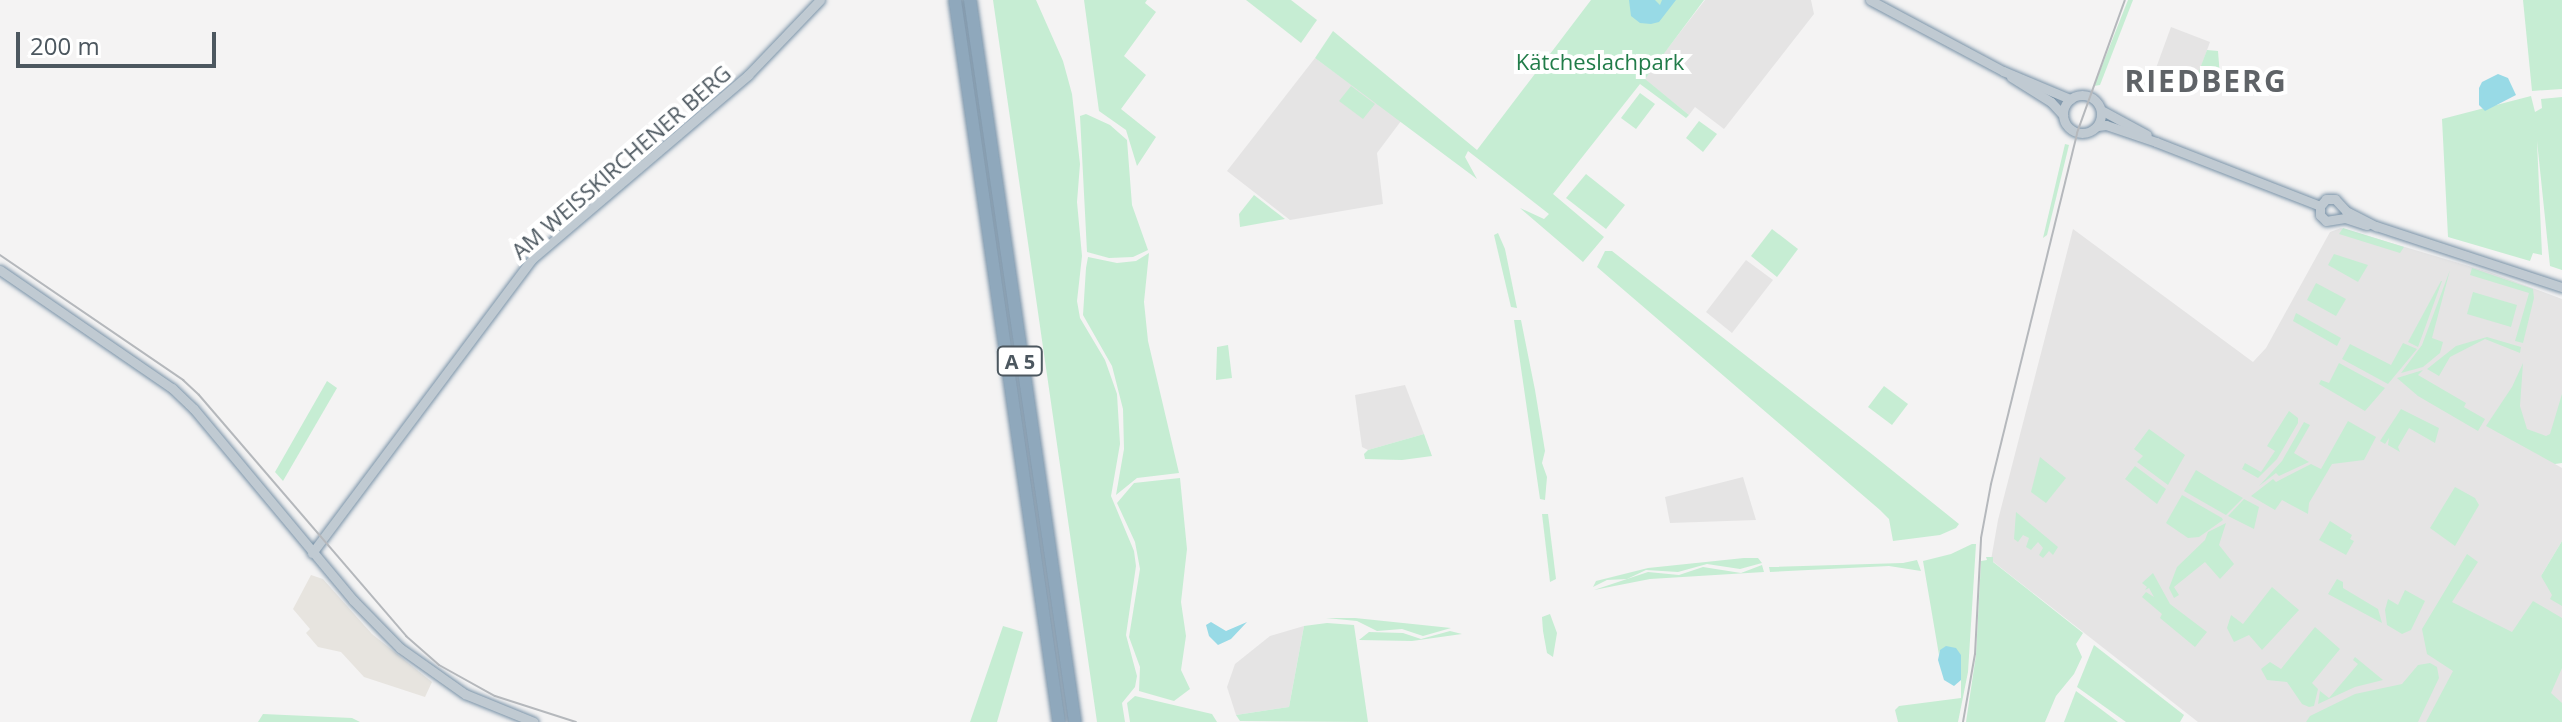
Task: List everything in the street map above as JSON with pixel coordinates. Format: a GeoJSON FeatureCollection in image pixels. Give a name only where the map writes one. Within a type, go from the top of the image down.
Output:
{"type":"FeatureCollection","features":[{"type":"Feature","properties":{"kind":"highway","name":"A 5"},"geometry":{"type":"LineString","coordinates":[[955,0],[978,179],[1059,722]]}},
{"type":"Feature","properties":{"kind":"highway","name":"A 5"},"geometry":{"type":"LineString","coordinates":[[970,0],[987,136],[1075,722]]}},
{"type":"Feature","properties":{"kind":"main road","name":"AM WEISSKIRCHENER BERG"},"geometry":{"type":"LineString","coordinates":[[312,553],[532,259],[748,75],[820,0]]}},
{"type":"Feature","properties":{"kind":"main road"},"geometry":{"type":"LineString","coordinates":[[1870,0],[2003,71],[2051,102],[2063,115],[2067,127],[2077,133],[2106,125],[2320,206]]}},
{"type":"Feature","properties":{"kind":"main road"},"geometry":{"type":"LineString","coordinates":[[2003,71],[2070,99],[2089,96],[2101,110],[2156,142]]}},
{"type":"Feature","properties":{"kind":"main road"},"geometry":{"type":"LineString","coordinates":[[2063,115],[2070,99]]}},
{"type":"Feature","properties":{"kind":"main road"},"geometry":{"type":"LineString","coordinates":[[2098,126],[2101,110]]}},
{"type":"Feature","properties":{"kind":"main road"},"geometry":{"type":"LineString","coordinates":[[2320,206],[2333,198],[2376,226]]}},
{"type":"Feature","properties":{"kind":"main road"},"geometry":{"type":"LineString","coordinates":[[2320,206],[2323,219],[2376,226],[2562,287]]}},
{"type":"Feature","properties":{"kind":"main road"},"geometry":{"type":"LineString","coordinates":[[2338,219],[2343,207]]}},
{"type":"Feature","properties":{"kind":"main road"},"geometry":{"type":"LineString","coordinates":[[0,270],[172,388],[194,409],[376,626],[418,663],[481,703],[534,722]]}},
{"type":"Feature","properties":{"kind":"shaded area"},"geometry":{"type":"Polygon","coordinates":[[[1705,0],[1811,0],[1814,14],[1724,129],[1695,107],[1689,115],[1644,79],[1705,0]]]}},
{"type":"Feature","properties":{"kind":"shaded area"},"geometry":{"type":"Polygon","coordinates":[[[2171,27],[2210,42],[2191,94],[2152,79],[2171,27]]]}},
{"type":"Feature","properties":{"kind":"shaded area"},"geometry":{"type":"Polygon","coordinates":[[[1315,58],[1401,121],[1377,153],[1383,204],[1290,220],[1227,171],[1315,58]]]}},
{"type":"Feature","properties":{"kind":"shaded area"},"geometry":{"type":"Polygon","coordinates":[[[2341,228],[2489,272],[2562,299],[2562,439],[2555,464],[2562,468],[2562,541],[2541,576],[2562,600],[2562,722],[2198,722],[1991,560],[1998,520],[2073,229],[2253,362],[2266,348],[2330,232],[2341,228]]]}},
{"type":"Feature","properties":{"kind":"shaded area"},"geometry":{"type":"Polygon","coordinates":[[[1746,260],[1773,280],[1732,333],[1706,312],[1746,260]]]}},
{"type":"Feature","properties":{"kind":"shaded area"},"geometry":{"type":"Polygon","coordinates":[[[1405,385],[1424,434],[1368,450],[1362,447],[1355,395],[1405,385]]]}},
{"type":"Feature","properties":{"kind":"shaded area"},"geometry":{"type":"Polygon","coordinates":[[[1743,477],[1756,520],[1670,523],[1665,497],[1743,477]]]}},
{"type":"Feature","properties":{"kind":"shaded area"},"geometry":{"type":"Polygon","coordinates":[[[311,575],[323,579],[372,634],[432,682],[425,697],[364,677],[341,652],[318,647],[306,633],[310,629],[293,609],[311,575]]]}},
{"type":"Feature","properties":{"kind":"shaded area"},"geometry":{"type":"Polygon","coordinates":[[[1304,626],[1289,707],[1236,715],[1227,687],[1235,664],[1270,636],[1304,626]]]}},
{"type":"Feature","properties":{"kind":"green space"},"geometry":{"type":"Polygon","coordinates":[[[993,0],[1036,0],[1063,61],[1072,94],[1080,164],[1077,202],[1082,256],[1077,301],[1080,318],[1105,360],[1117,394],[1120,444],[1111,496],[1134,551],[1136,566],[1126,635],[1137,676],[1135,687],[1122,703],[1125,722],[1097,722],[993,0]]]}},
{"type":"Feature","properties":{"kind":"green space"},"geometry":{"type":"Polygon","coordinates":[[[1084,0],[1147,0],[1145,3],[1156,12],[1124,56],[1146,75],[1121,109],[1156,137],[1137,166],[1126,130],[1099,111],[1084,0]]]}},
{"type":"Feature","properties":{"kind":"green space"},"geometry":{"type":"Polygon","coordinates":[[[1246,0],[1291,0],[1317,20],[1301,43],[1246,0]]]}},
{"type":"Feature","properties":{"kind":"green space","name":"Kätcheslachpark"},"geometry":{"type":"Polygon","coordinates":[[[1591,0],[1704,0],[1645,79],[1689,115],[1686,118],[1640,84],[1553,194],[1604,237],[1583,262],[1520,208],[1544,219],[1549,214],[1468,151],[1465,157],[1477,179],[1315,58],[1333,31],[1477,150],[1591,0]]]}},
{"type":"Feature","properties":{"kind":"green space"},"geometry":{"type":"Polygon","coordinates":[[[2128,0],[2133,0],[2100,85],[2094,86],[2128,0]]]}},
{"type":"Feature","properties":{"kind":"green space"},"geometry":{"type":"Polygon","coordinates":[[[2523,0],[2562,0],[2562,89],[2532,91],[2523,0]]]}},
{"type":"Feature","properties":{"kind":"green space"},"geometry":{"type":"Polygon","coordinates":[[[2207,50],[2218,51],[2221,90],[2194,84],[2207,50]]]}},
{"type":"Feature","properties":{"kind":"green space"},"geometry":{"type":"Polygon","coordinates":[[[1351,86],[1375,104],[1363,119],[1339,101],[1351,86]]]}},
{"type":"Feature","properties":{"kind":"green space"},"geometry":{"type":"Polygon","coordinates":[[[1640,93],[1655,104],[1636,129],[1621,118],[1640,93]]]}},
{"type":"Feature","properties":{"kind":"green space"},"geometry":{"type":"Polygon","coordinates":[[[2531,96],[2535,112],[2542,108],[2541,99],[2562,97],[2562,270],[2550,266],[2537,141],[2542,255],[2533,253],[2530,261],[2448,237],[2442,119],[2531,96]]]}},
{"type":"Feature","properties":{"kind":"green space"},"geometry":{"type":"Polygon","coordinates":[[[1086,114],[1110,125],[1127,140],[1132,205],[1148,250],[1133,257],[1109,258],[1087,252],[1080,116],[1086,114]]]}},
{"type":"Feature","properties":{"kind":"green space"},"geometry":{"type":"Polygon","coordinates":[[[1699,121],[1717,134],[1703,152],[1686,138],[1699,121]]]}},
{"type":"Feature","properties":{"kind":"green space"},"geometry":{"type":"Polygon","coordinates":[[[2065,144],[2069,145],[2047,235],[2043,238],[2065,144]]]}},
{"type":"Feature","properties":{"kind":"green space"},"geometry":{"type":"Polygon","coordinates":[[[1586,174],[1625,205],[1606,229],[1566,198],[1586,174]]]}},
{"type":"Feature","properties":{"kind":"green space"},"geometry":{"type":"Polygon","coordinates":[[[1254,195],[1285,219],[1240,227],[1239,214],[1254,195]]]}},
{"type":"Feature","properties":{"kind":"green space"},"geometry":{"type":"Polygon","coordinates":[[[2343,228],[2404,247],[2400,253],[2339,234],[2343,228]]]}},
{"type":"Feature","properties":{"kind":"green space"},"geometry":{"type":"Polygon","coordinates":[[[1772,229],[1798,249],[1777,277],[1751,256],[1772,229]]]}},
{"type":"Feature","properties":{"kind":"green space"},"geometry":{"type":"Polygon","coordinates":[[[1498,233],[1505,249],[1517,308],[1511,307],[1494,235],[1498,233]]]}},
{"type":"Feature","properties":{"kind":"green space"},"geometry":{"type":"Polygon","coordinates":[[[1605,251],[1612,251],[1873,455],[1959,524],[1956,528],[1940,535],[1893,541],[1889,519],[1880,510],[1597,267],[1605,251]]]}},
{"type":"Feature","properties":{"kind":"green space"},"geometry":{"type":"Polygon","coordinates":[[[1149,253],[1144,302],[1148,341],[1179,473],[1137,478],[1116,495],[1124,449],[1123,409],[1112,366],[1083,315],[1086,268],[1088,257],[1117,263],[1136,261],[1149,253]]]}},
{"type":"Feature","properties":{"kind":"green space"},"geometry":{"type":"Polygon","coordinates":[[[2334,254],[2368,265],[2358,282],[2328,265],[2334,254]]]}},
{"type":"Feature","properties":{"kind":"green space"},"geometry":{"type":"Polygon","coordinates":[[[2472,268],[2533,289],[2534,298],[2523,343],[2515,341],[2529,293],[2470,275],[2472,268]]]}},
{"type":"Feature","properties":{"kind":"green space"},"geometry":{"type":"Polygon","coordinates":[[[2450,270],[2432,338],[2443,342],[2440,353],[2423,367],[2401,373],[2422,345],[2450,270]]]}},
{"type":"Feature","properties":{"kind":"green space"},"geometry":{"type":"Polygon","coordinates":[[[2442,281],[2418,347],[2408,342],[2442,281]]]}},
{"type":"Feature","properties":{"kind":"green space"},"geometry":{"type":"Polygon","coordinates":[[[2316,283],[2346,299],[2336,316],[2307,300],[2316,283]]]}},
{"type":"Feature","properties":{"kind":"green space"},"geometry":{"type":"Polygon","coordinates":[[[2473,292],[2517,305],[2511,327],[2467,314],[2473,292]]]}},
{"type":"Feature","properties":{"kind":"green space"},"geometry":{"type":"Polygon","coordinates":[[[2296,313],[2341,338],[2337,346],[2293,321],[2296,313]]]}},
{"type":"Feature","properties":{"kind":"green space"},"geometry":{"type":"Polygon","coordinates":[[[1514,320],[1521,320],[1535,390],[1545,451],[1542,463],[1547,477],[1545,500],[1540,499],[1514,320]]]}},
{"type":"Feature","properties":{"kind":"green space"},"geometry":{"type":"Polygon","coordinates":[[[2487,337],[2521,347],[2520,353],[2485,339],[2450,357],[2439,376],[2427,369],[2456,346],[2487,337]]]}},
{"type":"Feature","properties":{"kind":"green space"},"geometry":{"type":"Polygon","coordinates":[[[2403,343],[2417,349],[2388,384],[2342,359],[2350,344],[2391,365],[2403,343]]]}},
{"type":"Feature","properties":{"kind":"green space"},"geometry":{"type":"Polygon","coordinates":[[[1228,345],[1232,378],[1216,380],[1217,347],[1228,345]]]}},
{"type":"Feature","properties":{"kind":"green space"},"geometry":{"type":"Polygon","coordinates":[[[2339,363],[2385,388],[2365,411],[2319,384],[2321,380],[2329,383],[2339,363]]]}},
{"type":"Feature","properties":{"kind":"green space"},"geometry":{"type":"Polygon","coordinates":[[[2523,363],[2520,406],[2527,429],[2546,436],[2550,434],[2562,394],[2562,463],[2555,464],[2486,426],[2512,387],[2523,363]]]}},
{"type":"Feature","properties":{"kind":"green space"},"geometry":{"type":"Polygon","coordinates":[[[2423,370],[2418,375],[2466,403],[2464,407],[2485,419],[2478,431],[2418,396],[2397,378],[2423,370]]]}},
{"type":"Feature","properties":{"kind":"green space"},"geometry":{"type":"Polygon","coordinates":[[[327,381],[337,388],[283,481],[275,472],[327,381]]]}},
{"type":"Feature","properties":{"kind":"green space"},"geometry":{"type":"Polygon","coordinates":[[[1884,386],[1908,404],[1892,425],[1868,407],[1884,386]]]}},
{"type":"Feature","properties":{"kind":"green space"},"geometry":{"type":"Polygon","coordinates":[[[2401,409],[2439,428],[2435,443],[2409,428],[2398,447],[2400,452],[2388,445],[2389,438],[2385,444],[2380,441],[2401,409]]]}},
{"type":"Feature","properties":{"kind":"green space"},"geometry":{"type":"Polygon","coordinates":[[[2289,411],[2298,418],[2298,423],[2277,459],[2258,478],[2242,469],[2245,463],[2261,472],[2275,451],[2267,446],[2289,411]]]}},
{"type":"Feature","properties":{"kind":"green space"},"geometry":{"type":"Polygon","coordinates":[[[2348,421],[2376,437],[2364,460],[2332,464],[2309,503],[2308,514],[2282,500],[2275,510],[2251,496],[2273,479],[2276,482],[2311,464],[2321,469],[2348,421]]]}},
{"type":"Feature","properties":{"kind":"green space"},"geometry":{"type":"Polygon","coordinates":[[[2304,422],[2310,425],[2294,453],[2309,462],[2279,476],[2276,473],[2259,486],[2282,461],[2304,422]]]}},
{"type":"Feature","properties":{"kind":"green space"},"geometry":{"type":"Polygon","coordinates":[[[2149,429],[2185,455],[2168,485],[2137,462],[2143,456],[2134,449],[2149,429]]]}},
{"type":"Feature","properties":{"kind":"green space"},"geometry":{"type":"Polygon","coordinates":[[[1424,434],[1432,456],[1402,460],[1365,459],[1364,454],[1368,450],[1424,434]]]}},
{"type":"Feature","properties":{"kind":"green space"},"geometry":{"type":"Polygon","coordinates":[[[2040,457],[2066,478],[2046,503],[2031,492],[2040,457]]]}},
{"type":"Feature","properties":{"kind":"green space"},"geometry":{"type":"Polygon","coordinates":[[[2135,466],[2166,489],[2157,504],[2125,479],[2135,466]]]}},
{"type":"Feature","properties":{"kind":"green space"},"geometry":{"type":"Polygon","coordinates":[[[2196,470],[2243,498],[2226,515],[2184,491],[2196,470]]]}},
{"type":"Feature","properties":{"kind":"green space"},"geometry":{"type":"Polygon","coordinates":[[[1180,478],[1187,549],[1181,602],[1186,636],[1181,670],[1190,689],[1174,701],[1139,691],[1140,667],[1129,637],[1140,569],[1135,542],[1117,503],[1134,483],[1180,478]]]}},
{"type":"Feature","properties":{"kind":"green space"},"geometry":{"type":"Polygon","coordinates":[[[2455,487],[2475,498],[2479,505],[2455,546],[2430,528],[2455,487]]]}},
{"type":"Feature","properties":{"kind":"green space"},"geometry":{"type":"Polygon","coordinates":[[[2182,495],[2223,520],[2199,537],[2188,538],[2166,523],[2182,495]]]}},
{"type":"Feature","properties":{"kind":"green space"},"geometry":{"type":"Polygon","coordinates":[[[2244,499],[2259,507],[2254,529],[2228,516],[2244,499]]]}},
{"type":"Feature","properties":{"kind":"green space"},"geometry":{"type":"Polygon","coordinates":[[[2016,512],[2058,547],[2053,555],[2049,551],[2043,558],[2039,555],[2043,548],[2038,542],[2031,550],[2026,547],[2029,538],[2023,535],[2018,542],[2014,539],[2016,512]]]}},
{"type":"Feature","properties":{"kind":"green space"},"geometry":{"type":"Polygon","coordinates":[[[1542,514],[1548,514],[1556,579],[1550,582],[1542,514]]]}},
{"type":"Feature","properties":{"kind":"green space"},"geometry":{"type":"Polygon","coordinates":[[[2330,521],[2352,535],[2350,539],[2354,541],[2346,555],[2319,540],[2330,521]]]}},
{"type":"Feature","properties":{"kind":"green space"},"geometry":{"type":"Polygon","coordinates":[[[2226,523],[2219,545],[2234,564],[2220,579],[2205,562],[2174,587],[2179,595],[2174,598],[2169,588],[2177,567],[2205,540],[2208,532],[2226,523]]]}},
{"type":"Feature","properties":{"kind":"green space"},"geometry":{"type":"Polygon","coordinates":[[[2562,541],[2562,606],[2550,599],[2552,595],[2541,576],[2562,541]]]}},
{"type":"Feature","properties":{"kind":"green space"},"geometry":{"type":"Polygon","coordinates":[[[1976,544],[1968,672],[1958,722],[1898,722],[1895,710],[1899,706],[1961,698],[1961,655],[1940,650],[1939,655],[1923,561],[1951,554],[1976,544]]]}},
{"type":"Feature","properties":{"kind":"green space"},"geometry":{"type":"Polygon","coordinates":[[[2467,554],[2478,562],[2452,602],[2512,632],[2533,601],[2562,618],[2562,668],[2551,693],[2562,703],[2562,722],[2426,722],[2453,671],[2427,654],[2422,629],[2467,554]]]}},
{"type":"Feature","properties":{"kind":"green space"},"geometry":{"type":"Polygon","coordinates":[[[1986,557],[1993,557],[1993,562],[2083,633],[2076,644],[2082,657],[2074,674],[2056,696],[2045,722],[1966,722],[1976,655],[1981,561],[1987,560],[1986,557]]]}},
{"type":"Feature","properties":{"kind":"green space"},"geometry":{"type":"Polygon","coordinates":[[[1758,558],[1762,563],[1740,569],[1707,564],[1678,572],[1646,570],[1627,579],[1607,580],[1593,587],[1596,581],[1648,568],[1758,558]]]}},
{"type":"Feature","properties":{"kind":"green space"},"geometry":{"type":"Polygon","coordinates":[[[1917,560],[1921,571],[1889,566],[1770,572],[1769,567],[1903,563],[1917,560]]]}},
{"type":"Feature","properties":{"kind":"green space"},"geometry":{"type":"Polygon","coordinates":[[[1762,565],[1764,572],[1650,579],[1594,590],[1648,572],[1679,575],[1703,567],[1741,573],[1762,565]]]}},
{"type":"Feature","properties":{"kind":"green space"},"geometry":{"type":"Polygon","coordinates":[[[2153,573],[2170,604],[2207,632],[2195,647],[2160,618],[2162,614],[2142,597],[2146,592],[2154,597],[2142,583],[2153,573]]]}},
{"type":"Feature","properties":{"kind":"green space"},"geometry":{"type":"Polygon","coordinates":[[[2337,579],[2343,582],[2343,588],[2378,609],[2382,623],[2328,594],[2337,579]]]}},
{"type":"Feature","properties":{"kind":"green space"},"geometry":{"type":"Polygon","coordinates":[[[2272,587],[2299,610],[2262,650],[2249,635],[2234,642],[2227,628],[2231,615],[2243,624],[2272,587]]]}},
{"type":"Feature","properties":{"kind":"green space"},"geometry":{"type":"Polygon","coordinates":[[[2405,590],[2425,601],[2411,630],[2402,634],[2387,625],[2385,610],[2388,599],[2398,605],[2405,590]]]}},
{"type":"Feature","properties":{"kind":"green space"},"geometry":{"type":"Polygon","coordinates":[[[1550,614],[1557,633],[1553,657],[1547,653],[1542,617],[1550,614]]]}},
{"type":"Feature","properties":{"kind":"green space"},"geometry":{"type":"Polygon","coordinates":[[[1326,618],[1451,628],[1423,636],[1402,629],[1377,631],[1357,621],[1326,618]]]}},
{"type":"Feature","properties":{"kind":"green space"},"geometry":{"type":"Polygon","coordinates":[[[1327,623],[1354,625],[1368,722],[1240,721],[1236,715],[1289,707],[1304,626],[1327,623]]]}},
{"type":"Feature","properties":{"kind":"green space"},"geometry":{"type":"Polygon","coordinates":[[[1003,626],[1023,632],[997,722],[970,722],[1003,626]]]}},
{"type":"Feature","properties":{"kind":"green space"},"geometry":{"type":"Polygon","coordinates":[[[2315,627],[2340,649],[2312,683],[2318,689],[2314,706],[2309,707],[2302,704],[2287,682],[2267,680],[2261,669],[2270,662],[2281,669],[2315,627]]]}},
{"type":"Feature","properties":{"kind":"green space"},"geometry":{"type":"Polygon","coordinates":[[[1450,631],[1462,634],[1412,641],[1359,640],[1369,632],[1403,633],[1421,639],[1450,631]]]}},
{"type":"Feature","properties":{"kind":"green space"},"geometry":{"type":"Polygon","coordinates":[[[2094,645],[2184,715],[2180,722],[2126,722],[2077,687],[2094,645]]]}},
{"type":"Feature","properties":{"kind":"green space"},"geometry":{"type":"Polygon","coordinates":[[[2355,657],[2383,680],[2355,687],[2318,704],[2320,691],[2329,698],[2358,664],[2353,660],[2355,657]]]}},
{"type":"Feature","properties":{"kind":"green space"},"geometry":{"type":"Polygon","coordinates":[[[2430,663],[2437,667],[2439,678],[2418,722],[2306,722],[2310,716],[2355,694],[2402,684],[2418,665],[2430,663]]]}},
{"type":"Feature","properties":{"kind":"green space"},"geometry":{"type":"Polygon","coordinates":[[[2076,691],[2098,707],[2118,722],[2064,722],[2076,691]]]}},
{"type":"Feature","properties":{"kind":"green space"},"geometry":{"type":"Polygon","coordinates":[[[1135,696],[1212,714],[1217,722],[1130,722],[1127,703],[1135,696]]]}},
{"type":"Feature","properties":{"kind":"green space"},"geometry":{"type":"Polygon","coordinates":[[[263,714],[352,718],[360,722],[258,722],[263,714]]]}},
{"type":"Feature","properties":{"kind":"water"},"geometry":{"type":"Polygon","coordinates":[[[1629,0],[1655,0],[1660,5],[1662,0],[1676,0],[1659,22],[1651,24],[1640,23],[1631,16],[1629,0]]]}},
{"type":"Feature","properties":{"kind":"water"},"geometry":{"type":"Polygon","coordinates":[[[2498,74],[2508,78],[2516,95],[2485,111],[2479,105],[2479,88],[2482,82],[2498,74]]]}},
{"type":"Feature","properties":{"kind":"water"},"geometry":{"type":"Polygon","coordinates":[[[1211,622],[1226,631],[1247,622],[1231,639],[1218,645],[1209,636],[1206,625],[1211,622]]]}},
{"type":"Feature","properties":{"kind":"water"},"geometry":{"type":"Polygon","coordinates":[[[1946,646],[1956,648],[1961,655],[1961,680],[1954,686],[1944,680],[1938,660],[1940,650],[1946,646]]]}},
{"type":"Feature","properties":{"kind":"tram line"},"geometry":{"type":"LineString","coordinates":[[1963,722],[1975,654],[1981,538],[1991,484],[2077,133],[2125,0]]}},
{"type":"Feature","properties":{"kind":"tram line"},"geometry":{"type":"LineString","coordinates":[[0,255],[183,380],[406,636],[439,665],[495,696],[576,722]]}},
{"type":"Feature","properties":{"kind":"district","name":"RIEDBERG"},"geometry":{"type":"Point","coordinates":[2206,81]}}]}
